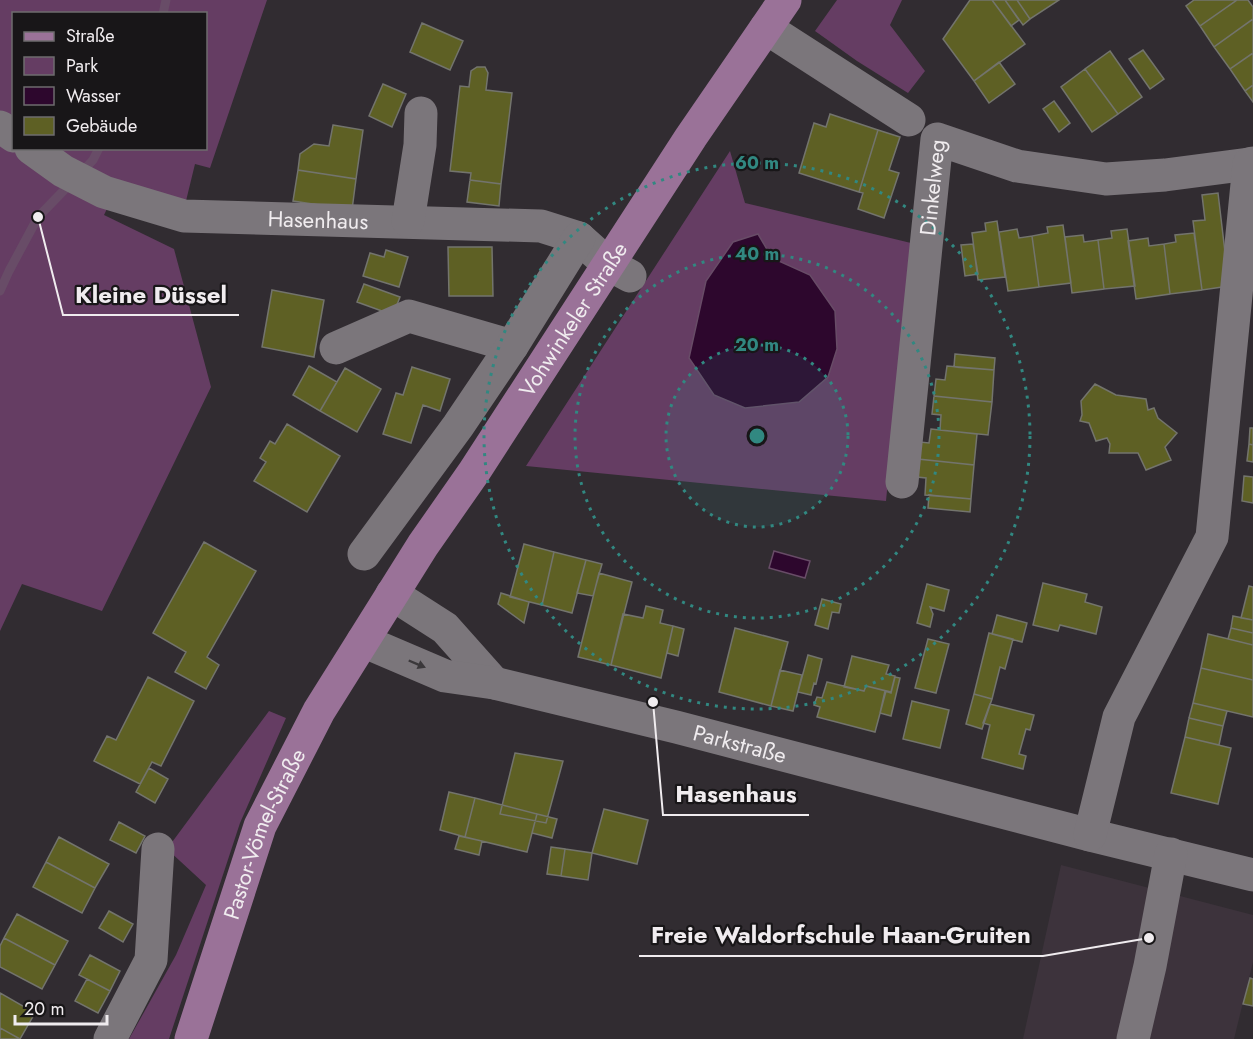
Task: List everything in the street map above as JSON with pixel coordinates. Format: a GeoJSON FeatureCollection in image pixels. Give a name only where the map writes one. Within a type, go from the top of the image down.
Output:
{"type":"FeatureCollection","features":[{"type":"Feature","properties":{"kind":"main road","name":"Vohwinkeler Straße"},"geometry":{"type":"LineString","coordinates":[[363,641],[392,594],[619,270],[691,136],[785,0]]}},
{"type":"Feature","properties":{"kind":"main road","name":"Pastor-Vömel-Straße"},"geometry":{"type":"LineString","coordinates":[[191,1039],[260,826],[319,711],[363,641]]}},
{"type":"Feature","properties":{"kind":"street","name":"Dinkelweg"},"geometry":{"type":"LineString","coordinates":[[766,28],[909,120]]}},
{"type":"Feature","properties":{"kind":"street"},"geometry":{"type":"LineString","coordinates":[[408,221],[420,145],[421,112]]}},
{"type":"Feature","properties":{"kind":"street","name":"Dinkelweg"},"geometry":{"type":"LineString","coordinates":[[902,482],[937,139],[1017,166],[1106,179],[1165,176],[1251,163],[1212,537],[1119,717],[1090,835]]}},
{"type":"Feature","properties":{"kind":"street","name":"Hasenhaus"},"geometry":{"type":"LineString","coordinates":[[34,150],[63,171],[104,192],[184,216],[541,226],[579,238],[619,270]]}},
{"type":"Feature","properties":{"kind":"street","name":"Vohwinkeler Straße"},"geometry":{"type":"LineString","coordinates":[[364,554],[458,426],[512,346],[579,238]]}},
{"type":"Feature","properties":{"kind":"street","name":"Vohwinkeler Straße"},"geometry":{"type":"LineString","coordinates":[[336,348],[409,316],[512,346]]}},
{"type":"Feature","properties":{"kind":"street"},"geometry":{"type":"LineString","coordinates":[[392,594],[445,628],[494,683]]}},
{"type":"Feature","properties":{"kind":"street","name":"Parkstraße"},"geometry":{"type":"LineString","coordinates":[[363,641],[445,676],[494,683],[676,727],[1253,875]]}},
{"type":"Feature","properties":{"kind":"street"},"geometry":{"type":"LineString","coordinates":[[110,1039],[151,960],[158,849]]}},
{"type":"Feature","properties":{"kind":"street"},"geometry":{"type":"LineString","coordinates":[[1133,1039],[1150,966],[1171,854]]}},
{"type":"Feature","properties":{"kind":"shaded area"},"geometry":{"type":"Polygon","coordinates":[[[1061,865],[1253,915],[1253,962],[1234,1039],[1023,1039],[1061,865]]]}},
{"type":"Feature","properties":{"kind":"green space"},"geometry":{"type":"Polygon","coordinates":[[[0,0],[267,0],[210,168],[195,164],[185,205],[117,188],[104,215],[174,249],[211,387],[102,611],[22,584],[0,631],[0,0]]]}},
{"type":"Feature","properties":{"kind":"green space"},"geometry":{"type":"Polygon","coordinates":[[[837,0],[902,0],[890,25],[925,71],[908,93],[815,31],[837,0]]]}},
{"type":"Feature","properties":{"kind":"green space"},"geometry":{"type":"Polygon","coordinates":[[[730,151],[745,203],[911,243],[886,501],[526,466],[730,151]]]}},
{"type":"Feature","properties":{"kind":"green space"},"geometry":{"type":"Polygon","coordinates":[[[269,711],[286,718],[240,823],[169,1039],[129,1039],[176,955],[206,885],[167,849],[269,711]]]}},
{"type":"Feature","properties":{"kind":"water"},"geometry":{"type":"Polygon","coordinates":[[[758,234],[772,258],[810,275],[835,311],[837,349],[828,377],[799,402],[745,408],[714,395],[689,358],[706,281],[733,242],[758,234]]]}},
{"type":"Feature","properties":{"kind":"water"},"geometry":{"type":"Polygon","coordinates":[[[774,551],[810,561],[805,578],[769,568],[774,551]]]}},
{"type":"Feature","properties":{"kind":"building"},"geometry":{"type":"Polygon","coordinates":[[[970,0],[992,0],[1025,44],[974,81],[943,39],[970,0]]]}},
{"type":"Feature","properties":{"kind":"building"},"geometry":{"type":"Polygon","coordinates":[[[992,0],[1005,0],[1019,20],[1011,26],[992,0]]]}},
{"type":"Feature","properties":{"kind":"building"},"geometry":{"type":"Polygon","coordinates":[[[1005,0],[1017,0],[1030,19],[1023,25],[1005,0]]]}},
{"type":"Feature","properties":{"kind":"building"},"geometry":{"type":"Polygon","coordinates":[[[1017,0],[1059,0],[1030,19],[1017,0]]]}},
{"type":"Feature","properties":{"kind":"building"},"geometry":{"type":"Polygon","coordinates":[[[1194,0],[1237,0],[1200,26],[1186,6],[1194,0]]]}},
{"type":"Feature","properties":{"kind":"building"},"geometry":{"type":"Polygon","coordinates":[[[1237,0],[1248,0],[1253,7],[1253,19],[1214,47],[1200,26],[1237,0]]]}},
{"type":"Feature","properties":{"kind":"building"},"geometry":{"type":"Polygon","coordinates":[[[1253,19],[1253,53],[1230,69],[1214,47],[1253,19]]]}},
{"type":"Feature","properties":{"kind":"building"},"geometry":{"type":"Polygon","coordinates":[[[422,23],[463,41],[450,70],[410,52],[422,23]]]}},
{"type":"Feature","properties":{"kind":"building"},"geometry":{"type":"Polygon","coordinates":[[[1143,50],[1164,79],[1150,89],[1129,59],[1143,50]]]}},
{"type":"Feature","properties":{"kind":"building"},"geometry":{"type":"Polygon","coordinates":[[[1110,51],[1142,97],[1118,114],[1085,69],[1110,51]]]}},
{"type":"Feature","properties":{"kind":"building"},"geometry":{"type":"Polygon","coordinates":[[[1253,53],[1253,85],[1245,91],[1230,69],[1253,53]]]}},
{"type":"Feature","properties":{"kind":"building"},"geometry":{"type":"Polygon","coordinates":[[[999,62],[1015,84],[989,103],[974,81],[999,62]]]}},
{"type":"Feature","properties":{"kind":"building"},"geometry":{"type":"Polygon","coordinates":[[[477,67],[485,67],[488,73],[486,90],[512,93],[501,184],[470,180],[471,173],[450,171],[460,86],[469,87],[471,71],[477,67]]]}},
{"type":"Feature","properties":{"kind":"building"},"geometry":{"type":"Polygon","coordinates":[[[1085,69],[1118,114],[1092,132],[1061,87],[1085,69]]]}},
{"type":"Feature","properties":{"kind":"building"},"geometry":{"type":"Polygon","coordinates":[[[383,84],[406,94],[392,127],[369,116],[383,84]]]}},
{"type":"Feature","properties":{"kind":"building"},"geometry":{"type":"Polygon","coordinates":[[[1253,85],[1253,102],[1245,91],[1253,85]]]}},
{"type":"Feature","properties":{"kind":"building"},"geometry":{"type":"Polygon","coordinates":[[[1054,101],[1070,123],[1059,132],[1043,109],[1054,101]]]}},
{"type":"Feature","properties":{"kind":"building"},"geometry":{"type":"Polygon","coordinates":[[[830,114],[878,130],[859,192],[799,173],[814,123],[826,127],[830,114]]]}},
{"type":"Feature","properties":{"kind":"building"},"geometry":{"type":"Polygon","coordinates":[[[333,125],[363,130],[356,179],[298,170],[300,154],[314,144],[329,146],[333,125]]]}},
{"type":"Feature","properties":{"kind":"building"},"geometry":{"type":"Polygon","coordinates":[[[878,130],[900,137],[889,170],[899,173],[884,218],[858,209],[863,193],[859,192],[878,130]]]}},
{"type":"Feature","properties":{"kind":"building"},"geometry":{"type":"Polygon","coordinates":[[[298,170],[356,179],[352,210],[293,201],[298,170]]]}},
{"type":"Feature","properties":{"kind":"building"},"geometry":{"type":"Polygon","coordinates":[[[470,180],[501,184],[499,206],[467,202],[470,180]]]}},
{"type":"Feature","properties":{"kind":"building"},"geometry":{"type":"Polygon","coordinates":[[[1218,193],[1229,286],[1202,290],[1193,221],[1205,220],[1202,195],[1218,193]]]}},
{"type":"Feature","properties":{"kind":"building"},"geometry":{"type":"Polygon","coordinates":[[[997,221],[1005,277],[978,280],[972,233],[986,231],[985,223],[997,221]]]}},
{"type":"Feature","properties":{"kind":"building"},"geometry":{"type":"Polygon","coordinates":[[[1063,225],[1071,283],[1039,287],[1032,236],[1048,233],[1047,227],[1063,225]]]}},
{"type":"Feature","properties":{"kind":"building"},"geometry":{"type":"Polygon","coordinates":[[[1017,229],[1019,238],[1032,236],[1039,287],[1008,291],[999,232],[1017,229]]]}},
{"type":"Feature","properties":{"kind":"building"},"geometry":{"type":"Polygon","coordinates":[[[1127,229],[1135,286],[1104,289],[1098,240],[1112,238],[1111,231],[1127,229]]]}},
{"type":"Feature","properties":{"kind":"building"},"geometry":{"type":"Polygon","coordinates":[[[1194,233],[1202,290],[1170,294],[1164,244],[1176,242],[1175,235],[1194,233]]]}},
{"type":"Feature","properties":{"kind":"building"},"geometry":{"type":"Polygon","coordinates":[[[1083,235],[1084,242],[1098,240],[1104,289],[1072,293],[1065,237],[1083,235]]]}},
{"type":"Feature","properties":{"kind":"building"},"geometry":{"type":"Polygon","coordinates":[[[1148,238],[1149,246],[1164,244],[1170,294],[1136,299],[1128,241],[1148,238]]]}},
{"type":"Feature","properties":{"kind":"building"},"geometry":{"type":"Polygon","coordinates":[[[973,244],[978,274],[965,276],[961,245],[973,244]]]}},
{"type":"Feature","properties":{"kind":"building"},"geometry":{"type":"Polygon","coordinates":[[[448,247],[492,247],[493,296],[449,296],[448,247]]]}},
{"type":"Feature","properties":{"kind":"building"},"geometry":{"type":"Polygon","coordinates":[[[386,250],[408,257],[399,287],[363,276],[370,253],[384,257],[386,250]]]}},
{"type":"Feature","properties":{"kind":"building"},"geometry":{"type":"Polygon","coordinates":[[[364,284],[400,297],[393,315],[357,302],[364,284]]]}},
{"type":"Feature","properties":{"kind":"building"},"geometry":{"type":"Polygon","coordinates":[[[272,290],[324,300],[314,357],[262,347],[272,290]]]}},
{"type":"Feature","properties":{"kind":"building"},"geometry":{"type":"Polygon","coordinates":[[[955,354],[995,358],[994,370],[954,367],[955,354]]]}},
{"type":"Feature","properties":{"kind":"building"},"geometry":{"type":"Polygon","coordinates":[[[309,366],[337,382],[320,411],[293,395],[309,366]]]}},
{"type":"Feature","properties":{"kind":"building"},"geometry":{"type":"Polygon","coordinates":[[[947,366],[994,370],[992,402],[934,396],[936,379],[945,380],[947,366]]]}},
{"type":"Feature","properties":{"kind":"building"},"geometry":{"type":"Polygon","coordinates":[[[412,367],[450,379],[440,411],[423,405],[411,443],[383,434],[396,393],[403,395],[412,367]]]}},
{"type":"Feature","properties":{"kind":"building"},"geometry":{"type":"Polygon","coordinates":[[[345,368],[381,389],[357,432],[320,411],[345,368]]]}},
{"type":"Feature","properties":{"kind":"building"},"geometry":{"type":"Polygon","coordinates":[[[1095,384],[1116,395],[1146,399],[1148,410],[1154,408],[1158,418],[1177,433],[1165,447],[1171,460],[1146,470],[1138,453],[1109,453],[1110,444],[1107,438],[1096,441],[1089,423],[1080,421],[1081,401],[1095,384]]]}},
{"type":"Feature","properties":{"kind":"building"},"geometry":{"type":"Polygon","coordinates":[[[934,396],[992,402],[988,435],[940,430],[941,415],[932,414],[934,396]]]}},
{"type":"Feature","properties":{"kind":"building"},"geometry":{"type":"Polygon","coordinates":[[[287,424],[340,456],[307,512],[254,481],[266,462],[260,458],[270,441],[275,444],[287,424]]]}},
{"type":"Feature","properties":{"kind":"building"},"geometry":{"type":"Polygon","coordinates":[[[1250,428],[1253,428],[1253,445],[1249,444],[1250,428]]]}},
{"type":"Feature","properties":{"kind":"building"},"geometry":{"type":"Polygon","coordinates":[[[931,429],[977,434],[974,465],[918,459],[920,442],[929,443],[931,429]]]}},
{"type":"Feature","properties":{"kind":"building"},"geometry":{"type":"Polygon","coordinates":[[[1249,444],[1253,445],[1253,462],[1247,461],[1249,444]]]}},
{"type":"Feature","properties":{"kind":"building"},"geometry":{"type":"Polygon","coordinates":[[[918,459],[974,465],[971,499],[925,495],[926,478],[917,477],[918,459]]]}},
{"type":"Feature","properties":{"kind":"building"},"geometry":{"type":"Polygon","coordinates":[[[1244,476],[1253,477],[1253,503],[1242,501],[1244,476]]]}},
{"type":"Feature","properties":{"kind":"building"},"geometry":{"type":"Polygon","coordinates":[[[929,495],[971,499],[970,512],[928,508],[929,495]]]}},
{"type":"Feature","properties":{"kind":"building"},"geometry":{"type":"Polygon","coordinates":[[[204,542],[256,571],[207,657],[219,665],[206,689],[175,672],[186,652],[153,633],[204,542]]]}},
{"type":"Feature","properties":{"kind":"building"},"geometry":{"type":"Polygon","coordinates":[[[524,544],[554,552],[542,605],[510,597],[524,544]]]}},
{"type":"Feature","properties":{"kind":"building"},"geometry":{"type":"Polygon","coordinates":[[[554,552],[586,560],[572,613],[542,605],[554,552]]]}},
{"type":"Feature","properties":{"kind":"building"},"geometry":{"type":"Polygon","coordinates":[[[586,560],[602,564],[593,596],[577,593],[586,560]]]}},
{"type":"Feature","properties":{"kind":"building"},"geometry":{"type":"Polygon","coordinates":[[[599,573],[632,582],[611,665],[578,657],[599,573]]]}},
{"type":"Feature","properties":{"kind":"building"},"geometry":{"type":"Polygon","coordinates":[[[1043,583],[1087,594],[1085,602],[1102,607],[1096,634],[1060,625],[1058,631],[1033,625],[1043,583]]]}},
{"type":"Feature","properties":{"kind":"building"},"geometry":{"type":"Polygon","coordinates":[[[927,584],[949,590],[944,611],[930,607],[933,614],[930,627],[917,623],[927,584]]]}},
{"type":"Feature","properties":{"kind":"building"},"geometry":{"type":"Polygon","coordinates":[[[1249,586],[1253,587],[1253,620],[1241,618],[1249,586]]]}},
{"type":"Feature","properties":{"kind":"building"},"geometry":{"type":"Polygon","coordinates":[[[501,593],[529,602],[524,623],[498,604],[501,593]]]}},
{"type":"Feature","properties":{"kind":"building"},"geometry":{"type":"Polygon","coordinates":[[[822,599],[841,604],[839,613],[832,612],[828,629],[815,625],[822,599]]]}},
{"type":"Feature","properties":{"kind":"building"},"geometry":{"type":"Polygon","coordinates":[[[646,606],[663,610],[660,623],[673,626],[661,678],[611,665],[623,614],[643,618],[646,606]]]}},
{"type":"Feature","properties":{"kind":"building"},"geometry":{"type":"Polygon","coordinates":[[[997,615],[1027,623],[1022,642],[992,634],[997,615]]]}},
{"type":"Feature","properties":{"kind":"building"},"geometry":{"type":"Polygon","coordinates":[[[1233,616],[1253,620],[1253,633],[1231,628],[1233,616]]]}},
{"type":"Feature","properties":{"kind":"building"},"geometry":{"type":"Polygon","coordinates":[[[673,626],[684,629],[678,656],[667,653],[673,626]]]}},
{"type":"Feature","properties":{"kind":"building"},"geometry":{"type":"Polygon","coordinates":[[[735,628],[788,642],[771,706],[719,692],[735,628]]]}},
{"type":"Feature","properties":{"kind":"building"},"geometry":{"type":"Polygon","coordinates":[[[1231,628],[1253,633],[1253,645],[1228,639],[1231,628]]]}},
{"type":"Feature","properties":{"kind":"building"},"geometry":{"type":"Polygon","coordinates":[[[989,633],[1013,639],[1005,669],[1000,667],[992,699],[974,694],[989,633]]]}},
{"type":"Feature","properties":{"kind":"building"},"geometry":{"type":"Polygon","coordinates":[[[1208,634],[1253,645],[1253,680],[1201,668],[1208,634]]]}},
{"type":"Feature","properties":{"kind":"building"},"geometry":{"type":"Polygon","coordinates":[[[928,639],[949,644],[936,693],[915,688],[928,639]]]}},
{"type":"Feature","properties":{"kind":"building"},"geometry":{"type":"Polygon","coordinates":[[[808,655],[822,659],[811,695],[798,692],[808,655]]]}},
{"type":"Feature","properties":{"kind":"building"},"geometry":{"type":"Polygon","coordinates":[[[852,656],[889,665],[886,674],[895,676],[891,692],[866,686],[864,691],[844,687],[852,656]]]}},
{"type":"Feature","properties":{"kind":"building"},"geometry":{"type":"Polygon","coordinates":[[[1201,668],[1253,680],[1253,717],[1193,703],[1201,668]]]}},
{"type":"Feature","properties":{"kind":"building"},"geometry":{"type":"Polygon","coordinates":[[[780,670],[802,675],[793,711],[771,706],[780,670]]]}},
{"type":"Feature","properties":{"kind":"building"},"geometry":{"type":"Polygon","coordinates":[[[148,677],[194,701],[161,766],[152,762],[140,784],[94,761],[107,736],[116,740],[148,677]]]}},
{"type":"Feature","properties":{"kind":"building"},"geometry":{"type":"Polygon","coordinates":[[[895,677],[900,678],[891,716],[880,713],[885,691],[891,693],[895,677]]]}},
{"type":"Feature","properties":{"kind":"building"},"geometry":{"type":"Polygon","coordinates":[[[827,682],[864,691],[866,686],[886,691],[875,732],[817,717],[820,707],[814,705],[817,697],[822,698],[827,682]]]}},
{"type":"Feature","properties":{"kind":"building"},"geometry":{"type":"Polygon","coordinates":[[[974,694],[992,699],[982,729],[966,724],[974,694]]]}},
{"type":"Feature","properties":{"kind":"building"},"geometry":{"type":"Polygon","coordinates":[[[912,701],[949,710],[940,748],[903,739],[912,701]]]}},
{"type":"Feature","properties":{"kind":"building"},"geometry":{"type":"Polygon","coordinates":[[[1193,703],[1227,711],[1223,726],[1189,718],[1193,703]]]}},
{"type":"Feature","properties":{"kind":"building"},"geometry":{"type":"Polygon","coordinates":[[[990,704],[1034,715],[1030,730],[1026,729],[1019,754],[1026,756],[1023,769],[982,758],[990,725],[983,723],[990,704]]]}},
{"type":"Feature","properties":{"kind":"building"},"geometry":{"type":"Polygon","coordinates":[[[1189,718],[1223,726],[1219,745],[1185,737],[1189,718]]]}},
{"type":"Feature","properties":{"kind":"building"},"geometry":{"type":"Polygon","coordinates":[[[1185,737],[1231,748],[1218,804],[1171,793],[1185,737]]]}},
{"type":"Feature","properties":{"kind":"building"},"geometry":{"type":"Polygon","coordinates":[[[515,753],[563,761],[546,823],[500,814],[515,753]]]}},
{"type":"Feature","properties":{"kind":"building"},"geometry":{"type":"Polygon","coordinates":[[[149,768],[168,779],[155,803],[136,792],[149,768]]]}},
{"type":"Feature","properties":{"kind":"building"},"geometry":{"type":"Polygon","coordinates":[[[449,792],[475,798],[465,837],[440,830],[449,792]]]}},
{"type":"Feature","properties":{"kind":"building"},"geometry":{"type":"Polygon","coordinates":[[[475,798],[537,814],[527,852],[465,837],[475,798]]]}},
{"type":"Feature","properties":{"kind":"building"},"geometry":{"type":"Polygon","coordinates":[[[604,809],[648,820],[637,864],[592,853],[604,809]]]}},
{"type":"Feature","properties":{"kind":"building"},"geometry":{"type":"Polygon","coordinates":[[[537,814],[557,819],[552,838],[532,833],[537,814]]]}},
{"type":"Feature","properties":{"kind":"building"},"geometry":{"type":"Polygon","coordinates":[[[119,822],[145,836],[136,853],[110,840],[119,822]]]}},
{"type":"Feature","properties":{"kind":"building"},"geometry":{"type":"Polygon","coordinates":[[[459,836],[482,841],[479,855],[455,849],[459,836]]]}},
{"type":"Feature","properties":{"kind":"building"},"geometry":{"type":"Polygon","coordinates":[[[59,837],[109,864],[95,888],[46,862],[59,837]]]}},
{"type":"Feature","properties":{"kind":"building"},"geometry":{"type":"Polygon","coordinates":[[[551,847],[565,849],[561,876],[547,874],[551,847]]]}},
{"type":"Feature","properties":{"kind":"building"},"geometry":{"type":"Polygon","coordinates":[[[565,849],[592,853],[588,880],[561,876],[565,849]]]}},
{"type":"Feature","properties":{"kind":"building"},"geometry":{"type":"Polygon","coordinates":[[[46,862],[95,888],[82,913],[33,887],[46,862]]]}},
{"type":"Feature","properties":{"kind":"building"},"geometry":{"type":"Polygon","coordinates":[[[109,911],[133,924],[123,942],[99,928],[109,911]]]}},
{"type":"Feature","properties":{"kind":"building"},"geometry":{"type":"Polygon","coordinates":[[[17,914],[68,941],[55,965],[4,938],[17,914]]]}},
{"type":"Feature","properties":{"kind":"building"},"geometry":{"type":"Polygon","coordinates":[[[4,938],[55,965],[42,989],[0,967],[0,946],[4,938]]]}},
{"type":"Feature","properties":{"kind":"building"},"geometry":{"type":"Polygon","coordinates":[[[90,955],[120,971],[110,991],[79,975],[90,955]]]}},
{"type":"Feature","properties":{"kind":"building"},"geometry":{"type":"Polygon","coordinates":[[[1250,978],[1253,979],[1253,1006],[1243,1004],[1250,978]]]}},
{"type":"Feature","properties":{"kind":"building"},"geometry":{"type":"Polygon","coordinates":[[[87,979],[110,991],[98,1013],[75,1001],[87,979]]]}},
{"type":"Feature","properties":{"kind":"building"},"geometry":{"type":"Polygon","coordinates":[[[0,993],[35,1013],[20,1039],[0,1028],[0,993]]]}},
{"type":"Feature","properties":{"kind":"building"},"geometry":{"type":"Polygon","coordinates":[[[0,1028],[20,1039],[0,1039],[0,1028]]]}},
{"type":"Feature","properties":{"kind":"waterway"},"geometry":{"type":"LineString","coordinates":[[163,12],[166,0]]}},
{"type":"Feature","properties":{"kind":"waterway"},"geometry":{"type":"LineString","coordinates":[[81,173],[93,160],[98,150]]}},
{"type":"Feature","properties":{"kind":"waterway"},"geometry":{"type":"LineString","coordinates":[[0,291],[38,217],[71,183]]}},
{"type":"Feature","properties":{"kind":"place","name":"Kleine Düssel"},"geometry":{"type":"Point","coordinates":[38,217]}},
{"type":"Feature","properties":{"kind":"place","name":"Hasenhaus"},"geometry":{"type":"Point","coordinates":[653,702]}},
{"type":"Feature","properties":{"kind":"place","name":"Freie Waldorfschule Haan-Gruiten"},"geometry":{"type":"Point","coordinates":[1149,938]}}]}
